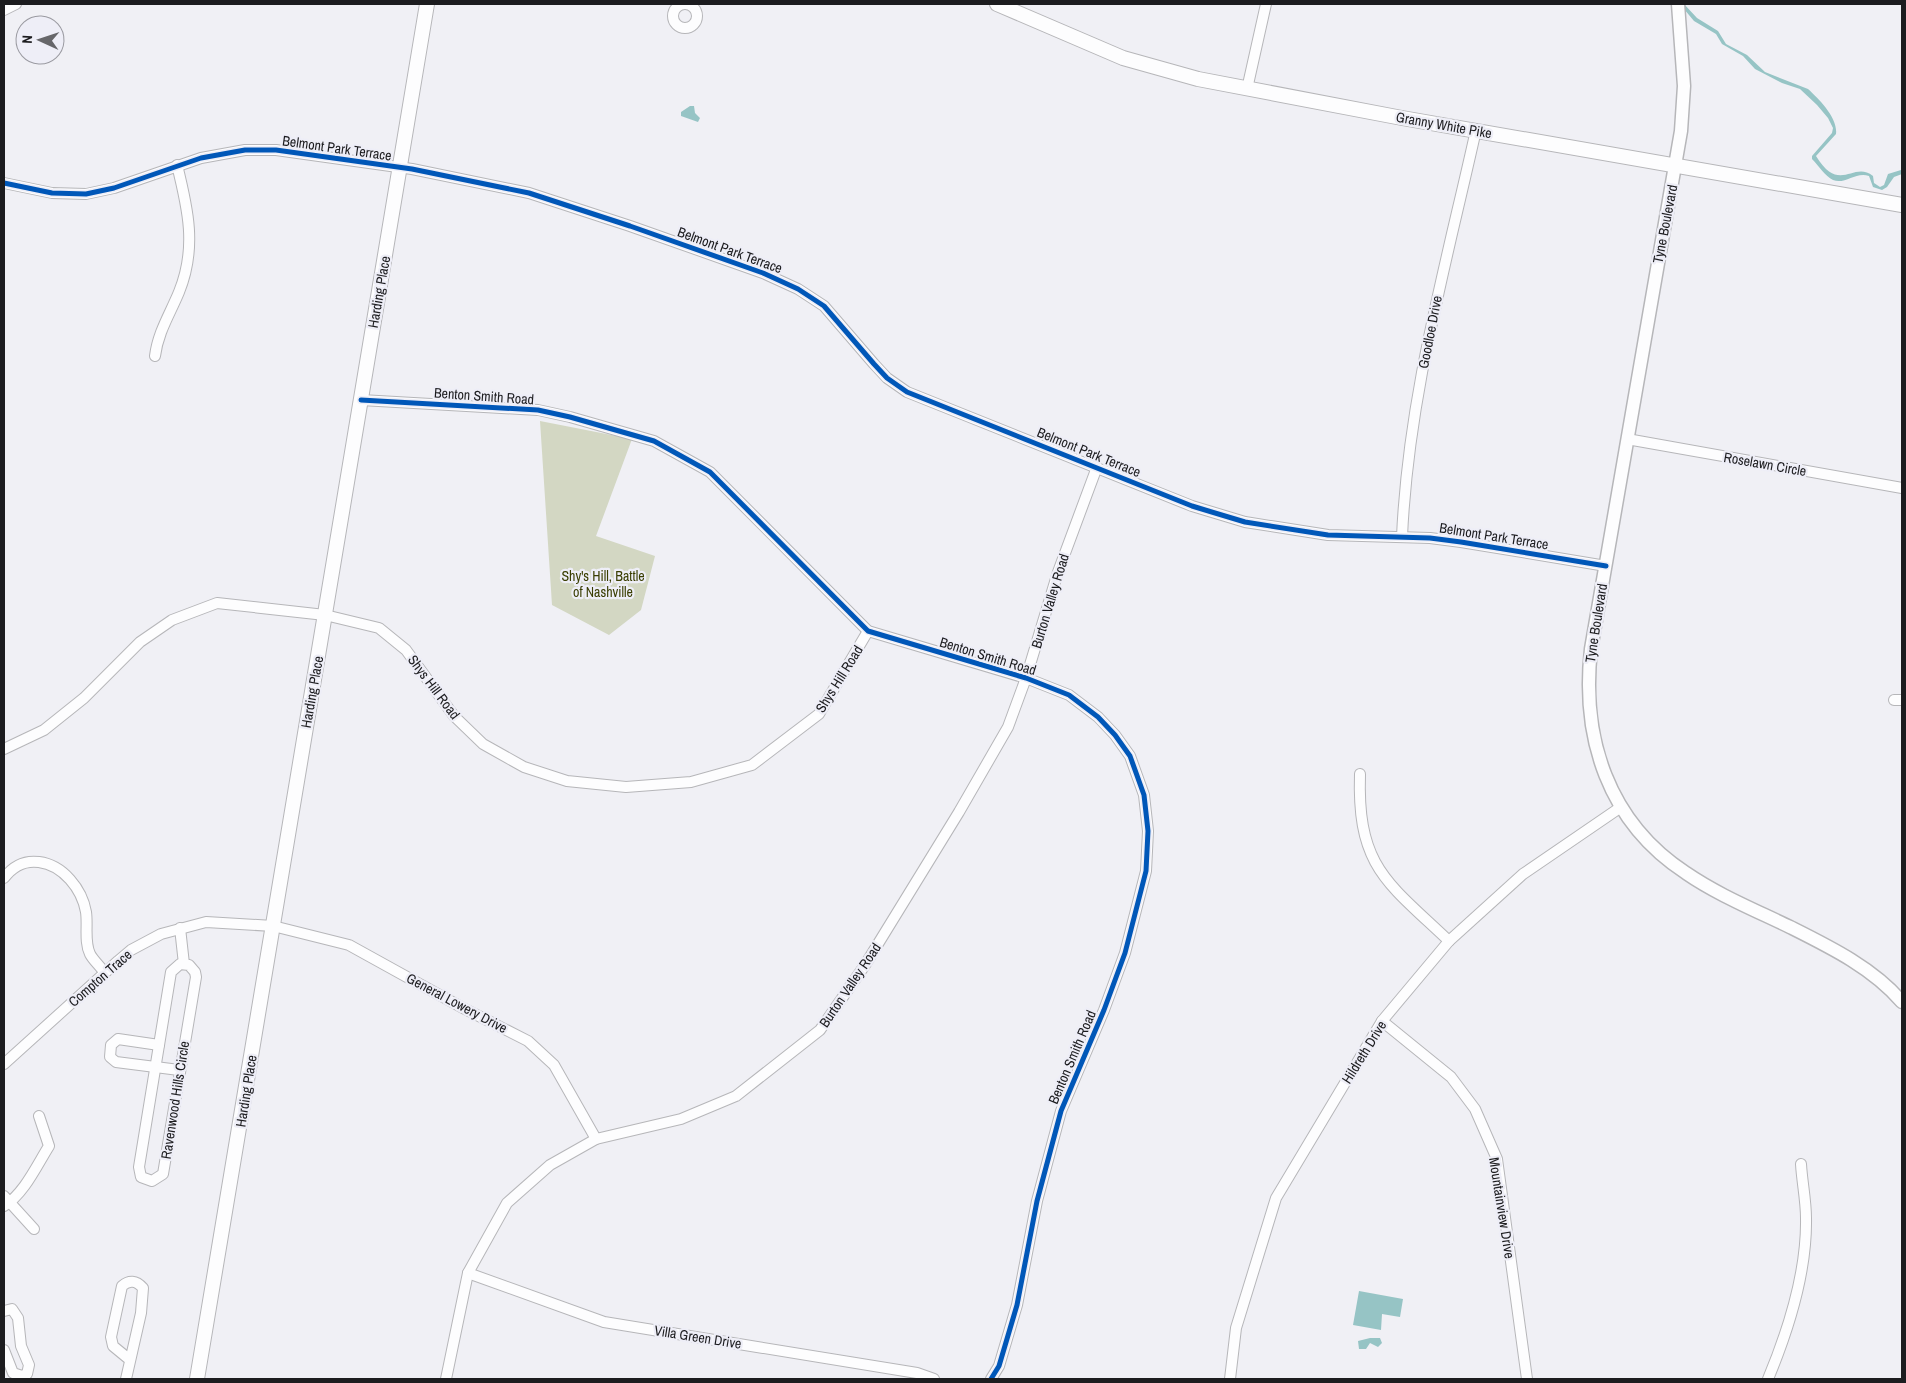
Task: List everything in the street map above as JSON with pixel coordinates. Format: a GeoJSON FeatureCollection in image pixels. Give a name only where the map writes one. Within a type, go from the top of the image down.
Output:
{"type":"FeatureCollection","features":[{"type":"Feature","properties":{"kind":"main road","name":"Harding Place"},"geometry":{"type":"LineString","coordinates":[[197,1379],[427,4]]}},
{"type":"Feature","properties":{"kind":"main road","name":"Granny White Pike"},"geometry":{"type":"LineString","coordinates":[[997,4],[1122,58],[1179,74],[1247,89],[1902,205]]}},
{"type":"Feature","properties":{"kind":"street"},"geometry":{"type":"LineString","coordinates":[[4,10],[16,4]]}},
{"type":"Feature","properties":{"kind":"street"},"geometry":{"type":"LineString","coordinates":[[1247,89],[1266,4]]}},
{"type":"Feature","properties":{"kind":"street","name":"Tyne Boulevard"},"geometry":{"type":"LineString","coordinates":[[1678,4],[1684,86],[1676,166],[1591,649],[1588,698],[1590,719],[1597,751],[1609,785],[1621,807],[1650,844],[1686,874],[1843,953],[1901,997]]}},
{"type":"Feature","properties":{"kind":"street","name":"Goodloe Drive"},"geometry":{"type":"LineString","coordinates":[[1402,537],[1408,462],[1426,349],[1476,130]]}},
{"type":"Feature","properties":{"kind":"street","name":"Belmont Park Terrace"},"geometry":{"type":"LineString","coordinates":[[4,183],[52,193],[86,194],[114,188],[177,165],[211,156],[245,150],[276,150],[472,180],[547,197],[780,280],[824,306],[887,378],[907,392],[1192,506],[1245,522],[1328,535],[1402,537],[1478,544],[1606,566]]}},
{"type":"Feature","properties":{"kind":"street"},"geometry":{"type":"LineString","coordinates":[[155,356],[162,328],[184,280],[190,248],[187,207],[177,165]]}},
{"type":"Feature","properties":{"kind":"street","name":"Benton Smith Road"},"geometry":{"type":"LineString","coordinates":[[362,400],[538,410],[654,441],[710,472],[868,631],[1026,678],[1069,695],[1098,717],[1115,735],[1130,756],[1144,795],[1148,831],[1146,871],[1125,953],[1104,1010],[1061,1111],[1037,1201],[1017,1305],[999,1366],[991,1379]]}},
{"type":"Feature","properties":{"kind":"street","name":"Roselawn Circle"},"geometry":{"type":"LineString","coordinates":[[1627,439],[1902,488]]}},
{"type":"Feature","properties":{"kind":"street","name":"Burton Valley Road"},"geometry":{"type":"LineString","coordinates":[[446,1379],[468,1273],[507,1203],[550,1165],[596,1139],[681,1120],[736,1096],[820,1030],[865,965],[959,812],[1008,727],[1026,678],[1058,572],[1096,467]]}},
{"type":"Feature","properties":{"kind":"street","name":"Shys Hill Road"},"geometry":{"type":"LineString","coordinates":[[4,749],[44,730],[84,698],[140,642],[172,620],[217,604],[325,614],[379,628],[406,650],[454,716],[483,744],[524,767],[567,781],[626,787],[691,782],[752,765],[819,714],[868,631]]}},
{"type":"Feature","properties":{"kind":"street"},"geometry":{"type":"LineString","coordinates":[[1360,774],[1360,820],[1375,864],[1393,889],[1449,941]]}},
{"type":"Feature","properties":{"kind":"street","name":"Hildreth Drive"},"geometry":{"type":"LineString","coordinates":[[1230,1379],[1236,1328],[1276,1198],[1382,1021],[1449,941],[1523,874],[1621,807]]}},
{"type":"Feature","properties":{"kind":"street"},"geometry":{"type":"LineString","coordinates":[[4,878],[12,867],[30,861],[46,863],[68,876],[78,891],[86,911],[90,954],[104,972]]}},
{"type":"Feature","properties":{"kind":"street","name":"Compton Trace"},"geometry":{"type":"LineString","coordinates":[[4,1064],[44,1030],[104,972],[131,950],[162,934],[206,922],[272,926]]}},
{"type":"Feature","properties":{"kind":"street","name":"General Lowery Drive"},"geometry":{"type":"LineString","coordinates":[[272,926],[349,945],[463,1008],[528,1041],[554,1065],[596,1139]]}},
{"type":"Feature","properties":{"kind":"street","name":"Ravenwood Hills Circle"},"geometry":{"type":"LineString","coordinates":[[180,928],[184,964]]}},
{"type":"Feature","properties":{"kind":"street","name":"Ravenwood Hills Circle"},"geometry":{"type":"LineString","coordinates":[[184,964],[193,968],[196,977],[163,1174],[152,1181],[144,1180],[139,1172],[170,972],[176,966],[184,964]]}},
{"type":"Feature","properties":{"kind":"street","name":"Mountainview Drive"},"geometry":{"type":"LineString","coordinates":[[1382,1021],[1451,1076],[1475,1109],[1498,1159],[1527,1379]]}},
{"type":"Feature","properties":{"kind":"street"},"geometry":{"type":"LineString","coordinates":[[159,1046],[118,1039],[111,1045],[110,1056],[113,1060],[179,1070]]}},
{"type":"Feature","properties":{"kind":"street"},"geometry":{"type":"LineString","coordinates":[[34,1229],[6,1201],[49,1146],[39,1116]]}},
{"type":"Feature","properties":{"kind":"street"},"geometry":{"type":"LineString","coordinates":[[1768,1379],[1782,1346],[1799,1286],[1806,1219],[1800,1164]]}},
{"type":"Feature","properties":{"kind":"street","name":"Villa Green Drive"},"geometry":{"type":"LineString","coordinates":[[468,1273],[604,1322],[917,1373],[934,1379]]}},
{"type":"Feature","properties":{"kind":"street"},"geometry":{"type":"LineString","coordinates":[[126,1379],[140,1321],[143,1288],[133,1281],[127,1282],[122,1286],[111,1338],[113,1346],[130,1360]]}},
{"type":"Feature","properties":{"kind":"street"},"geometry":{"type":"LineString","coordinates":[[4,1311],[12,1309],[18,1316],[21,1346],[29,1365],[27,1374],[22,1376],[13,1373],[4,1350]]}},
{"type":"Feature","properties":{"kind":"green space","name":"Shy's Hill, Battle of Nashville"},"geometry":{"type":"Polygon","coordinates":[[[540,421],[632,439],[596,536],[655,556],[641,610],[609,635],[552,605],[540,421]]]}},
{"type":"Feature","properties":{"kind":"water"},"geometry":{"type":"Polygon","coordinates":[[[1684,4],[1697,18],[1718,31],[1726,44],[1747,55],[1765,72],[1808,89],[1822,103],[1831,115],[1836,128],[1836,134],[1816,156],[1832,173],[1846,175],[1866,172],[1873,176],[1874,183],[1880,187],[1884,185],[1888,174],[1901,170],[1902,174],[1894,177],[1887,187],[1882,190],[1873,187],[1869,176],[1860,175],[1842,181],[1830,178],[1812,159],[1812,156],[1832,133],[1833,128],[1828,118],[1800,89],[1782,83],[1755,69],[1743,56],[1722,44],[1716,34],[1694,21],[1684,9],[1684,4]]]}},
{"type":"Feature","properties":{"kind":"water"},"geometry":{"type":"Polygon","coordinates":[[[690,106],[694,106],[695,113],[700,118],[698,122],[681,116],[681,112],[690,106]]]}},
{"type":"Feature","properties":{"kind":"water"},"geometry":{"type":"Polygon","coordinates":[[[1359,1291],[1403,1299],[1400,1317],[1382,1314],[1381,1330],[1353,1325],[1359,1291]]]}},
{"type":"Feature","properties":{"kind":"water"},"geometry":{"type":"Polygon","coordinates":[[[1380,1338],[1382,1343],[1378,1347],[1370,1343],[1366,1349],[1359,1349],[1358,1341],[1380,1338]]]}},
{"type":"Feature","properties":{"kind":"cycle path"},"geometry":{"type":"LineString","coordinates":[[4,183],[52,193],[86,194],[114,188],[201,158],[245,150],[276,150],[412,169],[529,193],[763,273],[798,289],[824,306],[887,378],[907,392],[1192,506],[1245,522],[1328,535],[1430,538],[1606,566]]}},
{"type":"Feature","properties":{"kind":"cycle path"},"geometry":{"type":"LineString","coordinates":[[361,400],[538,410],[654,441],[710,472],[868,631],[1026,678],[1069,695],[1098,717],[1115,735],[1130,756],[1144,795],[1148,831],[1146,871],[1125,953],[1104,1010],[1061,1111],[1037,1201],[1017,1305],[999,1366],[991,1379]]}}]}
